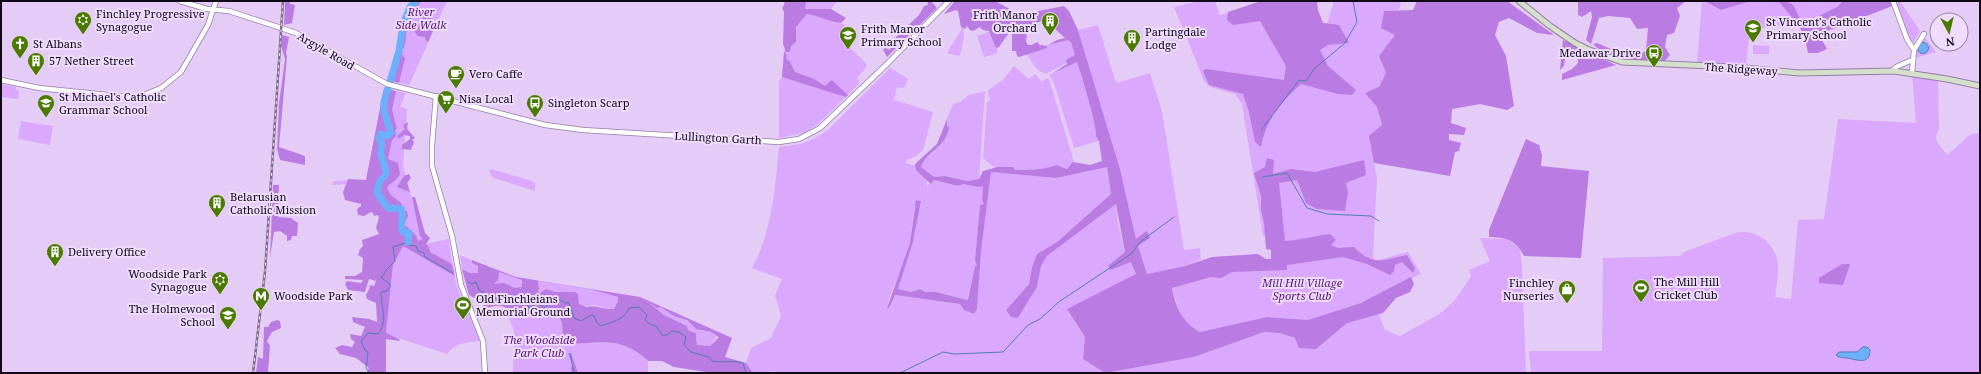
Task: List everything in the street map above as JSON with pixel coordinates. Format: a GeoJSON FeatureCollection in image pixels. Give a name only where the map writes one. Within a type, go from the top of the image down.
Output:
{"type":"FeatureCollection","features":[{"type":"Feature","properties":{"kind":"main road","name":"The Ridgeway"},"geometry":{"type":"LineString","coordinates":[[1519,1],[1550,26],[1575,43],[1622,62],[1734,67],[1800,73],[1912,73],[1980,86]]}},
{"type":"Feature","properties":{"kind":"street","name":"Argyle Road"},"geometry":{"type":"LineString","coordinates":[[180,1],[207,9],[229,11],[296,33],[389,85],[436,96]]}},
{"type":"Feature","properties":{"kind":"street"},"geometry":{"type":"LineString","coordinates":[[1,80],[39,88],[137,98],[161,88],[181,72],[208,25],[216,1]]}},
{"type":"Feature","properties":{"kind":"street","name":"Lullington Garth"},"geometry":{"type":"LineString","coordinates":[[436,96],[565,129],[779,142],[790,141],[808,135],[820,128],[892,60],[949,1]]}},
{"type":"Feature","properties":{"kind":"street"},"geometry":{"type":"LineString","coordinates":[[1893,1],[1907,39],[1914,50]]}},
{"type":"Feature","properties":{"kind":"street"},"geometry":{"type":"LineString","coordinates":[[1912,73],[1914,50],[1924,34]]}},
{"type":"Feature","properties":{"kind":"street"},"geometry":{"type":"LineString","coordinates":[[1892,72],[1896,67],[1912,60]]}},
{"type":"Feature","properties":{"kind":"street"},"geometry":{"type":"LineString","coordinates":[[436,96],[432,166],[448,223],[461,285],[483,341],[485,373]]}},
{"type":"Feature","properties":{"kind":"green space","name":"River Side Walk"},"geometry":{"type":"Polygon","coordinates":[[[414,1],[447,1],[409,85],[388,80],[398,51],[404,17],[406,11],[414,1]]]}},
{"type":"Feature","properties":{"kind":"green space"},"geometry":{"type":"Polygon","coordinates":[[[806,1],[837,1],[831,9],[804,9],[806,1]]]}},
{"type":"Feature","properties":{"kind":"green space","name":"Mill Hill Village Sports Club"},"geometry":{"type":"Polygon","coordinates":[[[1200,1],[1215,1],[1220,15],[1262,5],[1327,24],[1334,1],[1401,1],[1399,10],[1384,11],[1396,35],[1379,56],[1386,73],[1379,87],[1377,107],[1382,126],[1374,163],[1377,178],[1373,255],[1374,261],[1408,252],[1421,274],[1361,303],[1308,320],[1267,317],[1200,332],[1189,323],[1178,307],[1172,288],[1202,276],[1278,263],[1274,234],[1263,236],[1242,104],[1235,94],[1210,87],[1204,81],[1174,7],[1200,1]]]}},
{"type":"Feature","properties":{"kind":"green space"},"geometry":{"type":"Polygon","coordinates":[[[1702,1],[1721,10],[1751,1],[1778,1],[1797,22],[1750,30],[1746,64],[1697,62],[1702,1]]]}},
{"type":"Feature","properties":{"kind":"green space"},"geometry":{"type":"Polygon","coordinates":[[[1784,1],[1893,1],[1894,4],[1883,10],[1827,31],[1820,36],[1807,34],[1784,1]]]}},
{"type":"Feature","properties":{"kind":"green space"},"geometry":{"type":"Polygon","coordinates":[[[1895,1],[1899,1],[1901,3],[1919,29],[1920,32],[1913,43],[1909,39],[1895,1]]]}},
{"type":"Feature","properties":{"kind":"green space"},"geometry":{"type":"Polygon","coordinates":[[[807,14],[820,16],[832,22],[844,24],[846,32],[840,38],[866,63],[867,66],[857,78],[860,83],[819,123],[804,133],[779,138],[779,81],[782,77],[785,47],[796,42],[796,27],[807,14]]]}},
{"type":"Feature","properties":{"kind":"green space"},"geometry":{"type":"Polygon","coordinates":[[[1098,25],[1116,83],[1150,73],[1162,111],[1184,250],[1200,248],[1201,259],[1185,266],[1147,274],[1138,246],[1150,238],[1136,239],[1120,169],[1078,30],[1098,25]]]}},
{"type":"Feature","properties":{"kind":"green space"},"geometry":{"type":"Polygon","coordinates":[[[963,27],[964,38],[960,55],[958,56],[947,53],[963,27]]]}},
{"type":"Feature","properties":{"kind":"green space"},"geometry":{"type":"Polygon","coordinates":[[[991,31],[998,53],[984,57],[977,36],[991,31]]]}},
{"type":"Feature","properties":{"kind":"green space"},"geometry":{"type":"Polygon","coordinates":[[[1922,39],[1926,39],[1929,43],[1929,52],[1936,52],[1915,58],[1915,52],[1922,39]]]}},
{"type":"Feature","properties":{"kind":"green space"},"geometry":{"type":"Polygon","coordinates":[[[1063,40],[1072,40],[1077,57],[1046,74],[1042,73],[1036,68],[1026,53],[1063,40]]]}},
{"type":"Feature","properties":{"kind":"green space"},"geometry":{"type":"Polygon","coordinates":[[[1753,45],[1769,46],[1769,54],[1753,54],[1753,45]]]}},
{"type":"Feature","properties":{"kind":"green space"},"geometry":{"type":"Polygon","coordinates":[[[1078,59],[1102,140],[1074,148],[1054,83],[1049,75],[1078,59]]]}},
{"type":"Feature","properties":{"kind":"green space"},"geometry":{"type":"Polygon","coordinates":[[[1014,66],[1029,79],[1035,74],[1042,82],[1047,78],[1049,79],[1074,162],[1068,169],[1057,165],[1047,169],[1033,169],[1029,171],[1015,170],[1013,167],[995,168],[983,158],[987,102],[990,100],[988,90],[1003,80],[1014,66]]]}},
{"type":"Feature","properties":{"kind":"green space"},"geometry":{"type":"Polygon","coordinates":[[[890,68],[908,79],[904,88],[897,87],[894,100],[933,112],[923,150],[916,156],[907,160],[905,163],[917,166],[927,177],[927,187],[934,180],[958,186],[963,184],[978,187],[983,185],[982,200],[984,205],[980,205],[975,260],[978,265],[975,266],[967,300],[936,292],[925,292],[920,289],[911,292],[898,289],[913,242],[921,201],[917,200],[908,252],[887,308],[889,308],[894,295],[961,304],[964,310],[974,314],[977,309],[981,252],[991,172],[1056,178],[1107,167],[1111,194],[1057,242],[1037,254],[1032,267],[1029,284],[1006,310],[1018,318],[1030,299],[1041,266],[1047,256],[1116,204],[1118,223],[1125,252],[1111,270],[1131,262],[1137,275],[1067,309],[1085,337],[1083,359],[1105,373],[780,373],[772,371],[770,373],[753,373],[746,363],[751,348],[771,338],[781,316],[775,295],[782,279],[752,268],[764,240],[772,209],[779,147],[801,144],[816,138],[829,129],[890,68]]]}},
{"type":"Feature","properties":{"kind":"green space"},"geometry":{"type":"Polygon","coordinates":[[[1912,73],[1938,77],[1939,128],[1936,137],[1937,142],[1947,155],[1971,134],[1980,133],[1980,373],[1531,373],[1529,351],[1602,351],[1603,258],[1680,256],[1684,252],[1735,233],[1750,233],[1758,235],[1764,239],[1774,251],[1777,258],[1778,274],[1775,297],[1791,299],[1798,220],[1824,219],[1838,119],[1916,123],[1912,73]]]}},
{"type":"Feature","properties":{"kind":"green space"},"geometry":{"type":"Polygon","coordinates":[[[1,84],[16,87],[16,90],[19,91],[18,99],[1,97],[1,84]]]}},
{"type":"Feature","properties":{"kind":"green space"},"geometry":{"type":"Polygon","coordinates":[[[384,88],[406,93],[400,107],[407,109],[403,167],[425,244],[449,239],[453,267],[460,295],[480,341],[458,345],[447,354],[386,334],[393,265],[403,246],[393,214],[347,184],[332,185],[334,181],[366,180],[384,88]]]}},
{"type":"Feature","properties":{"kind":"green space"},"geometry":{"type":"Polygon","coordinates":[[[985,91],[979,179],[967,181],[945,176],[934,177],[921,167],[922,162],[942,144],[948,134],[947,119],[953,104],[960,102],[969,95],[985,91]]]}},
{"type":"Feature","properties":{"kind":"green space"},"geometry":{"type":"Polygon","coordinates":[[[21,121],[53,126],[50,145],[18,139],[21,121]]]}},
{"type":"Feature","properties":{"kind":"green space"},"geometry":{"type":"Polygon","coordinates":[[[491,169],[532,181],[535,184],[535,191],[494,178],[491,176],[489,171],[491,169]]]}},
{"type":"Feature","properties":{"kind":"green space"},"geometry":{"type":"Polygon","coordinates":[[[1480,238],[1507,239],[1520,249],[1526,373],[1106,373],[1194,357],[1264,332],[1280,333],[1295,338],[1375,305],[1385,330],[1400,336],[1441,313],[1456,299],[1471,276],[1469,270],[1490,261],[1480,238]]]}},
{"type":"Feature","properties":{"kind":"green space"},"geometry":{"type":"Polygon","coordinates":[[[460,255],[472,260],[472,263],[478,265],[478,274],[470,273],[462,269],[460,255]]]}},
{"type":"Feature","properties":{"kind":"green space"},"geometry":{"type":"Polygon","coordinates":[[[499,272],[522,280],[522,288],[515,288],[507,284],[494,284],[499,272]]]}},
{"type":"Feature","properties":{"kind":"green space"},"geometry":{"type":"Polygon","coordinates":[[[538,281],[589,289],[618,297],[618,301],[614,309],[611,309],[594,305],[581,306],[575,292],[555,292],[546,289],[536,296],[539,289],[538,281]]]}},
{"type":"Feature","properties":{"kind":"green space"},"geometry":{"type":"Polygon","coordinates":[[[648,302],[658,308],[661,307],[687,320],[696,329],[700,328],[702,331],[708,331],[719,336],[716,337],[710,346],[697,345],[698,340],[693,331],[688,330],[687,326],[664,315],[648,302]]]}},
{"type":"Feature","properties":{"kind":"green space","name":"The Woodside Park Club"},"geometry":{"type":"Polygon","coordinates":[[[507,313],[548,318],[558,315],[571,339],[571,344],[603,342],[630,348],[639,353],[648,361],[648,373],[513,373],[514,331],[507,313]]]}},
{"type":"Feature","properties":{"kind":"shaded area"},"geometry":{"type":"Polygon","coordinates":[[[285,1],[290,1],[290,4],[295,5],[292,23],[284,25],[285,1]]]}},
{"type":"Feature","properties":{"kind":"shaded area"},"geometry":{"type":"Polygon","coordinates":[[[414,1],[421,1],[407,27],[405,45],[401,53],[405,58],[399,83],[388,80],[398,51],[404,17],[406,11],[414,1]]]}},
{"type":"Feature","properties":{"kind":"shaded area"},"geometry":{"type":"Polygon","coordinates":[[[785,1],[806,1],[805,9],[831,9],[846,18],[841,23],[807,14],[796,27],[796,42],[791,46],[790,52],[786,52],[783,44],[784,12],[782,8],[785,1]]]}},
{"type":"Feature","properties":{"kind":"shaded area"},"geometry":{"type":"Polygon","coordinates":[[[927,1],[931,1],[937,8],[887,57],[883,50],[885,48],[891,50],[888,45],[893,44],[891,42],[919,15],[924,6],[928,5],[927,1]]]}},
{"type":"Feature","properties":{"kind":"shaded area"},"geometry":{"type":"Polygon","coordinates":[[[955,1],[995,1],[1017,13],[1023,14],[1064,6],[1069,11],[1078,30],[1120,169],[1136,239],[1147,231],[1150,238],[1138,246],[1147,274],[1185,266],[1212,257],[1258,254],[1266,259],[1271,259],[1271,250],[1266,249],[1264,223],[1261,210],[1261,196],[1254,173],[1265,167],[1267,158],[1274,160],[1273,174],[1291,169],[1315,172],[1364,160],[1366,175],[1346,183],[1348,193],[1345,211],[1317,209],[1306,203],[1297,180],[1279,183],[1285,241],[1330,234],[1336,240],[1331,245],[1338,248],[1354,247],[1373,260],[1385,260],[1407,255],[1415,268],[1413,273],[1402,262],[1395,265],[1394,271],[1390,275],[1367,264],[1343,257],[1287,265],[1287,270],[1232,272],[1221,278],[1211,277],[1172,288],[1175,301],[1184,319],[1200,332],[1267,317],[1308,320],[1361,303],[1411,277],[1414,284],[1410,292],[1396,298],[1383,313],[1347,323],[1316,349],[1299,348],[1295,338],[1280,333],[1264,332],[1194,357],[1105,373],[1083,359],[1085,337],[1067,309],[1136,274],[1131,262],[1111,270],[1108,266],[1125,252],[1116,204],[1047,256],[1041,266],[1037,287],[1018,318],[1011,317],[1006,310],[1029,284],[1032,267],[1037,254],[1057,242],[1111,194],[1107,167],[1056,178],[991,172],[981,252],[977,309],[974,314],[964,310],[960,304],[895,295],[889,308],[887,308],[910,243],[916,200],[921,201],[913,242],[898,289],[911,292],[920,289],[925,292],[936,292],[968,299],[975,266],[977,265],[975,260],[980,205],[984,204],[982,200],[983,186],[978,187],[963,184],[958,186],[934,180],[931,184],[916,170],[915,164],[937,144],[947,119],[947,125],[949,127],[944,140],[941,145],[927,157],[921,167],[934,177],[945,176],[967,181],[979,179],[983,171],[998,167],[1013,167],[1015,170],[1026,170],[1042,169],[1057,165],[1067,169],[1073,162],[1090,165],[1102,161],[1092,112],[1077,62],[1053,73],[1067,64],[1066,60],[1075,55],[1071,42],[1068,40],[1048,45],[1065,38],[1055,29],[1058,23],[1050,17],[1037,23],[1031,32],[1027,31],[1026,42],[1028,45],[1032,45],[1037,42],[1040,45],[1047,46],[1047,48],[1019,57],[1017,56],[1016,51],[1012,51],[1012,33],[1008,34],[999,47],[996,48],[989,31],[983,30],[980,27],[973,31],[967,26],[965,29],[961,27],[958,11],[956,10],[944,14],[955,1]]]}},
{"type":"Feature","properties":{"kind":"shaded area"},"geometry":{"type":"Polygon","coordinates":[[[1261,1],[1317,1],[1318,10],[1323,23],[1339,25],[1349,43],[1328,45],[1320,50],[1328,66],[1356,90],[1352,95],[1338,94],[1301,84],[1275,112],[1263,137],[1261,147],[1255,142],[1249,112],[1243,94],[1209,85],[1203,71],[1206,69],[1284,80],[1286,66],[1260,21],[1233,25],[1227,20],[1228,12],[1261,1]]]}},
{"type":"Feature","properties":{"kind":"shaded area"},"geometry":{"type":"Polygon","coordinates":[[[1417,1],[1507,1],[1554,35],[1537,33],[1509,18],[1499,22],[1495,35],[1506,56],[1514,106],[1507,110],[1480,104],[1452,109],[1451,123],[1466,128],[1464,135],[1449,134],[1449,140],[1461,143],[1459,151],[1455,152],[1450,176],[1374,163],[1369,136],[1382,125],[1377,107],[1365,93],[1379,87],[1386,73],[1379,56],[1395,35],[1381,28],[1384,11],[1413,10],[1417,1]]]}},
{"type":"Feature","properties":{"kind":"shaded area"},"geometry":{"type":"Polygon","coordinates":[[[1578,1],[1686,1],[1677,8],[1680,16],[1674,33],[1667,35],[1665,47],[1670,55],[1663,63],[1636,61],[1616,57],[1599,50],[1593,44],[1597,43],[1622,53],[1633,55],[1646,51],[1648,28],[1637,29],[1630,18],[1608,16],[1599,18],[1591,44],[1586,40],[1592,17],[1591,11],[1582,17],[1578,15],[1578,1]]]}},
{"type":"Feature","properties":{"kind":"shaded area"},"geometry":{"type":"Polygon","coordinates":[[[1704,1],[1751,1],[1721,10],[1704,1]]]}},
{"type":"Feature","properties":{"kind":"shaded area"},"geometry":{"type":"Polygon","coordinates":[[[1778,1],[1790,3],[1805,23],[1837,7],[1843,1],[1890,1],[1892,6],[1827,31],[1820,36],[1827,49],[1818,53],[1808,53],[1805,38],[1798,24],[1778,1]]]}},
{"type":"Feature","properties":{"kind":"shaded area"},"geometry":{"type":"Polygon","coordinates":[[[426,15],[432,18],[435,26],[428,42],[426,41],[425,37],[418,36],[414,31],[423,16],[426,15]]]}},
{"type":"Feature","properties":{"kind":"shaded area"},"geometry":{"type":"Polygon","coordinates":[[[282,35],[289,37],[286,53],[287,56],[279,147],[305,156],[305,165],[280,160],[277,149],[279,103],[285,59],[281,46],[282,35]]]}},
{"type":"Feature","properties":{"kind":"shaded area"},"geometry":{"type":"Polygon","coordinates":[[[1563,40],[1616,65],[1562,80],[1562,74],[1572,69],[1578,63],[1578,57],[1571,52],[1566,53],[1564,66],[1560,70],[1563,40]]]}},
{"type":"Feature","properties":{"kind":"shaded area"},"geometry":{"type":"Polygon","coordinates":[[[784,52],[786,53],[787,61],[789,60],[795,72],[814,79],[825,86],[832,80],[848,95],[846,97],[782,77],[784,52]]]}},
{"type":"Feature","properties":{"kind":"shaded area"},"geometry":{"type":"Polygon","coordinates":[[[384,88],[396,91],[392,110],[397,129],[395,130],[396,136],[392,140],[388,159],[398,163],[400,174],[397,179],[387,188],[391,195],[401,203],[403,210],[407,211],[408,216],[404,224],[416,235],[418,241],[423,239],[420,236],[412,197],[415,197],[425,233],[430,238],[426,244],[429,247],[430,252],[452,264],[455,276],[403,246],[393,265],[386,333],[399,339],[400,341],[386,339],[386,373],[366,373],[369,368],[356,358],[340,354],[335,348],[342,345],[352,347],[355,342],[351,339],[350,334],[361,336],[365,327],[353,322],[352,317],[369,319],[377,322],[376,303],[367,299],[366,295],[370,287],[369,285],[374,286],[376,281],[369,279],[365,292],[348,290],[345,284],[347,281],[361,283],[363,280],[345,279],[345,276],[355,276],[362,272],[363,258],[358,255],[363,246],[362,240],[379,234],[376,228],[379,217],[377,215],[374,216],[371,212],[364,216],[358,215],[357,209],[361,206],[361,204],[345,200],[343,192],[348,179],[366,180],[384,88]]]}},
{"type":"Feature","properties":{"kind":"shaded area"},"geometry":{"type":"Polygon","coordinates":[[[408,122],[407,129],[415,138],[412,140],[414,142],[411,150],[402,149],[402,145],[410,139],[410,136],[404,135],[399,139],[397,136],[405,129],[403,125],[408,122]]]}},
{"type":"Feature","properties":{"kind":"shaded area"},"geometry":{"type":"Polygon","coordinates":[[[1526,139],[1539,145],[1542,155],[1541,166],[1589,171],[1581,258],[1524,256],[1518,246],[1510,240],[1489,237],[1489,230],[1526,139]]]}},
{"type":"Feature","properties":{"kind":"shaded area"},"geometry":{"type":"Polygon","coordinates":[[[409,174],[411,178],[407,183],[410,192],[397,187],[404,176],[409,174]]]}},
{"type":"Feature","properties":{"kind":"shaded area"},"geometry":{"type":"Polygon","coordinates":[[[273,185],[279,185],[278,217],[291,218],[298,223],[297,236],[292,236],[291,240],[287,241],[287,236],[280,231],[274,232],[270,258],[273,185]]]}},
{"type":"Feature","properties":{"kind":"shaded area"},"geometry":{"type":"Polygon","coordinates":[[[472,260],[516,277],[640,297],[732,338],[725,357],[746,363],[753,373],[713,373],[674,367],[662,361],[648,361],[639,353],[630,348],[612,343],[593,342],[571,344],[571,339],[563,339],[562,323],[558,315],[548,318],[511,313],[502,306],[484,309],[484,303],[469,295],[462,269],[470,273],[478,273],[478,266],[472,263],[472,260]],[[499,272],[498,280],[494,284],[504,283],[515,288],[522,287],[522,280],[499,272]],[[538,281],[539,289],[537,295],[546,289],[555,292],[575,292],[578,294],[579,304],[586,307],[593,306],[614,309],[618,301],[618,297],[589,289],[538,281]],[[648,302],[664,315],[687,326],[688,330],[696,333],[697,345],[710,346],[719,337],[711,332],[696,329],[687,320],[674,316],[661,307],[657,308],[648,302]]]}},
{"type":"Feature","properties":{"kind":"shaded area"},"geometry":{"type":"Polygon","coordinates":[[[1842,264],[1850,264],[1843,285],[1819,283],[1819,278],[1842,264]]]}},
{"type":"Feature","properties":{"kind":"shaded area"},"geometry":{"type":"Polygon","coordinates":[[[277,320],[280,321],[281,328],[272,332],[267,341],[270,346],[268,373],[256,373],[258,357],[263,359],[264,327],[268,327],[271,322],[277,320]]]}},
{"type":"Feature","properties":{"kind":"shaded area"},"geometry":{"type":"Polygon","coordinates":[[[568,353],[571,353],[578,373],[572,373],[571,368],[573,365],[568,353]]]}},
{"type":"Feature","properties":{"kind":"water"},"geometry":{"type":"Polygon","coordinates":[[[1923,42],[1929,48],[1927,52],[1923,54],[1919,52],[1917,48],[1919,44],[1923,42]]]}},
{"type":"Feature","properties":{"kind":"water"},"geometry":{"type":"Polygon","coordinates":[[[1863,347],[1867,347],[1870,350],[1870,354],[1867,359],[1864,360],[1836,355],[1839,352],[1857,352],[1863,347]]]}},
{"type":"Feature","properties":{"kind":"waterway"},"geometry":{"type":"LineString","coordinates":[[408,242],[409,233],[403,232],[402,229],[401,209],[388,208],[377,193],[378,185],[386,172],[381,155],[382,144],[379,138],[381,134],[387,136],[391,133],[384,112],[384,102],[399,51],[403,25],[410,7],[416,1]]}},
{"type":"Feature","properties":{"kind":"waterway"},"geometry":{"type":"LineString","coordinates":[[1262,129],[1299,80],[1306,81],[1314,69],[1345,43],[1357,22],[1353,1]]}},
{"type":"Feature","properties":{"kind":"waterway"},"geometry":{"type":"LineString","coordinates":[[1262,177],[1287,173],[1307,208],[1327,214],[1371,216],[1379,221]]}},
{"type":"Feature","properties":{"kind":"waterway"},"geometry":{"type":"LineString","coordinates":[[900,373],[943,352],[954,354],[1003,352],[1028,325],[1040,319],[1060,301],[1131,254],[1140,242],[1174,217]]}},
{"type":"Feature","properties":{"kind":"waterway"},"geometry":{"type":"LineString","coordinates":[[370,373],[366,368],[368,352],[365,350],[361,341],[368,333],[378,334],[383,324],[381,292],[387,291],[390,286],[389,283],[381,278],[395,261],[393,247],[408,242],[408,245],[416,246],[418,251],[424,253],[425,257],[453,273]]}},
{"type":"Feature","properties":{"kind":"waterway"},"geometry":{"type":"LineString","coordinates":[[468,282],[472,284],[476,282],[479,290],[498,300],[505,302],[509,301],[514,305],[518,305],[524,297],[528,298],[526,301],[529,308],[538,303],[544,308],[551,302],[560,300],[565,303],[569,303],[574,318],[581,321],[591,315],[594,316],[597,323],[601,326],[621,318],[629,308],[639,307],[647,315],[645,320],[656,326],[663,336],[672,331],[679,332],[686,337],[684,345],[691,352],[709,357],[712,361],[743,363],[746,373]]}},
{"type":"Feature","properties":{"kind":"waterway"},"geometry":{"type":"LineString","coordinates":[[570,354],[574,373]]}},
{"type":"Feature","properties":{"kind":"railway"},"geometry":{"type":"LineString","coordinates":[[253,373],[265,272],[283,1]]}},
{"type":"Feature","properties":{"kind":"place","name":"Finchley Progressive Synagogue"},"geometry":{"type":"Point","coordinates":[83,35]}},
{"type":"Feature","properties":{"kind":"place","name":"Frith Manor Orchard"},"geometry":{"type":"Point","coordinates":[1050,36]}},
{"type":"Feature","properties":{"kind":"place","name":"St Vincent's Catholic Primary School"},"geometry":{"type":"Point","coordinates":[1753,43]}},
{"type":"Feature","properties":{"kind":"place","name":"Frith Manor Primary School"},"geometry":{"type":"Point","coordinates":[848,50]}},
{"type":"Feature","properties":{"kind":"place","name":"Partingdale Lodge"},"geometry":{"type":"Point","coordinates":[1132,53]}},
{"type":"Feature","properties":{"kind":"place","name":"St Albans"},"geometry":{"type":"Point","coordinates":[20,59]}},
{"type":"Feature","properties":{"kind":"place","name":"Medawar Drive"},"geometry":{"type":"Point","coordinates":[1654,68]}},
{"type":"Feature","properties":{"kind":"place","name":"57 Nether Street"},"geometry":{"type":"Point","coordinates":[36,76]}},
{"type":"Feature","properties":{"kind":"place","name":"Vero Caffe"},"geometry":{"type":"Point","coordinates":[456,89]}},
{"type":"Feature","properties":{"kind":"place","name":"Nisa Local"},"geometry":{"type":"Point","coordinates":[446,114]}},
{"type":"Feature","properties":{"kind":"place","name":"St Michael's Catholic Grammar School"},"geometry":{"type":"Point","coordinates":[46,118]}},
{"type":"Feature","properties":{"kind":"place","name":"Singleton Scarp"},"geometry":{"type":"Point","coordinates":[535,118]}},
{"type":"Feature","properties":{"kind":"place","name":"Belarusian Catholic Mission"},"geometry":{"type":"Point","coordinates":[217,218]}},
{"type":"Feature","properties":{"kind":"place","name":"Delivery Office"},"geometry":{"type":"Point","coordinates":[55,267]}},
{"type":"Feature","properties":{"kind":"place","name":"Woodside Park Synagogue"},"geometry":{"type":"Point","coordinates":[220,295]}},
{"type":"Feature","properties":{"kind":"place","name":"The Mill Hill Cricket Club"},"geometry":{"type":"Point","coordinates":[1641,303]}},
{"type":"Feature","properties":{"kind":"place","name":"Finchley Nurseries"},"geometry":{"type":"Point","coordinates":[1567,304]}},
{"type":"Feature","properties":{"kind":"place","name":"Woodside Park"},"geometry":{"type":"Point","coordinates":[261,311]}},
{"type":"Feature","properties":{"kind":"place","name":"Old Finchleians Memorial Ground"},"geometry":{"type":"Point","coordinates":[463,320]}},
{"type":"Feature","properties":{"kind":"place","name":"The Holmewood School"},"geometry":{"type":"Point","coordinates":[228,330]}}]}
